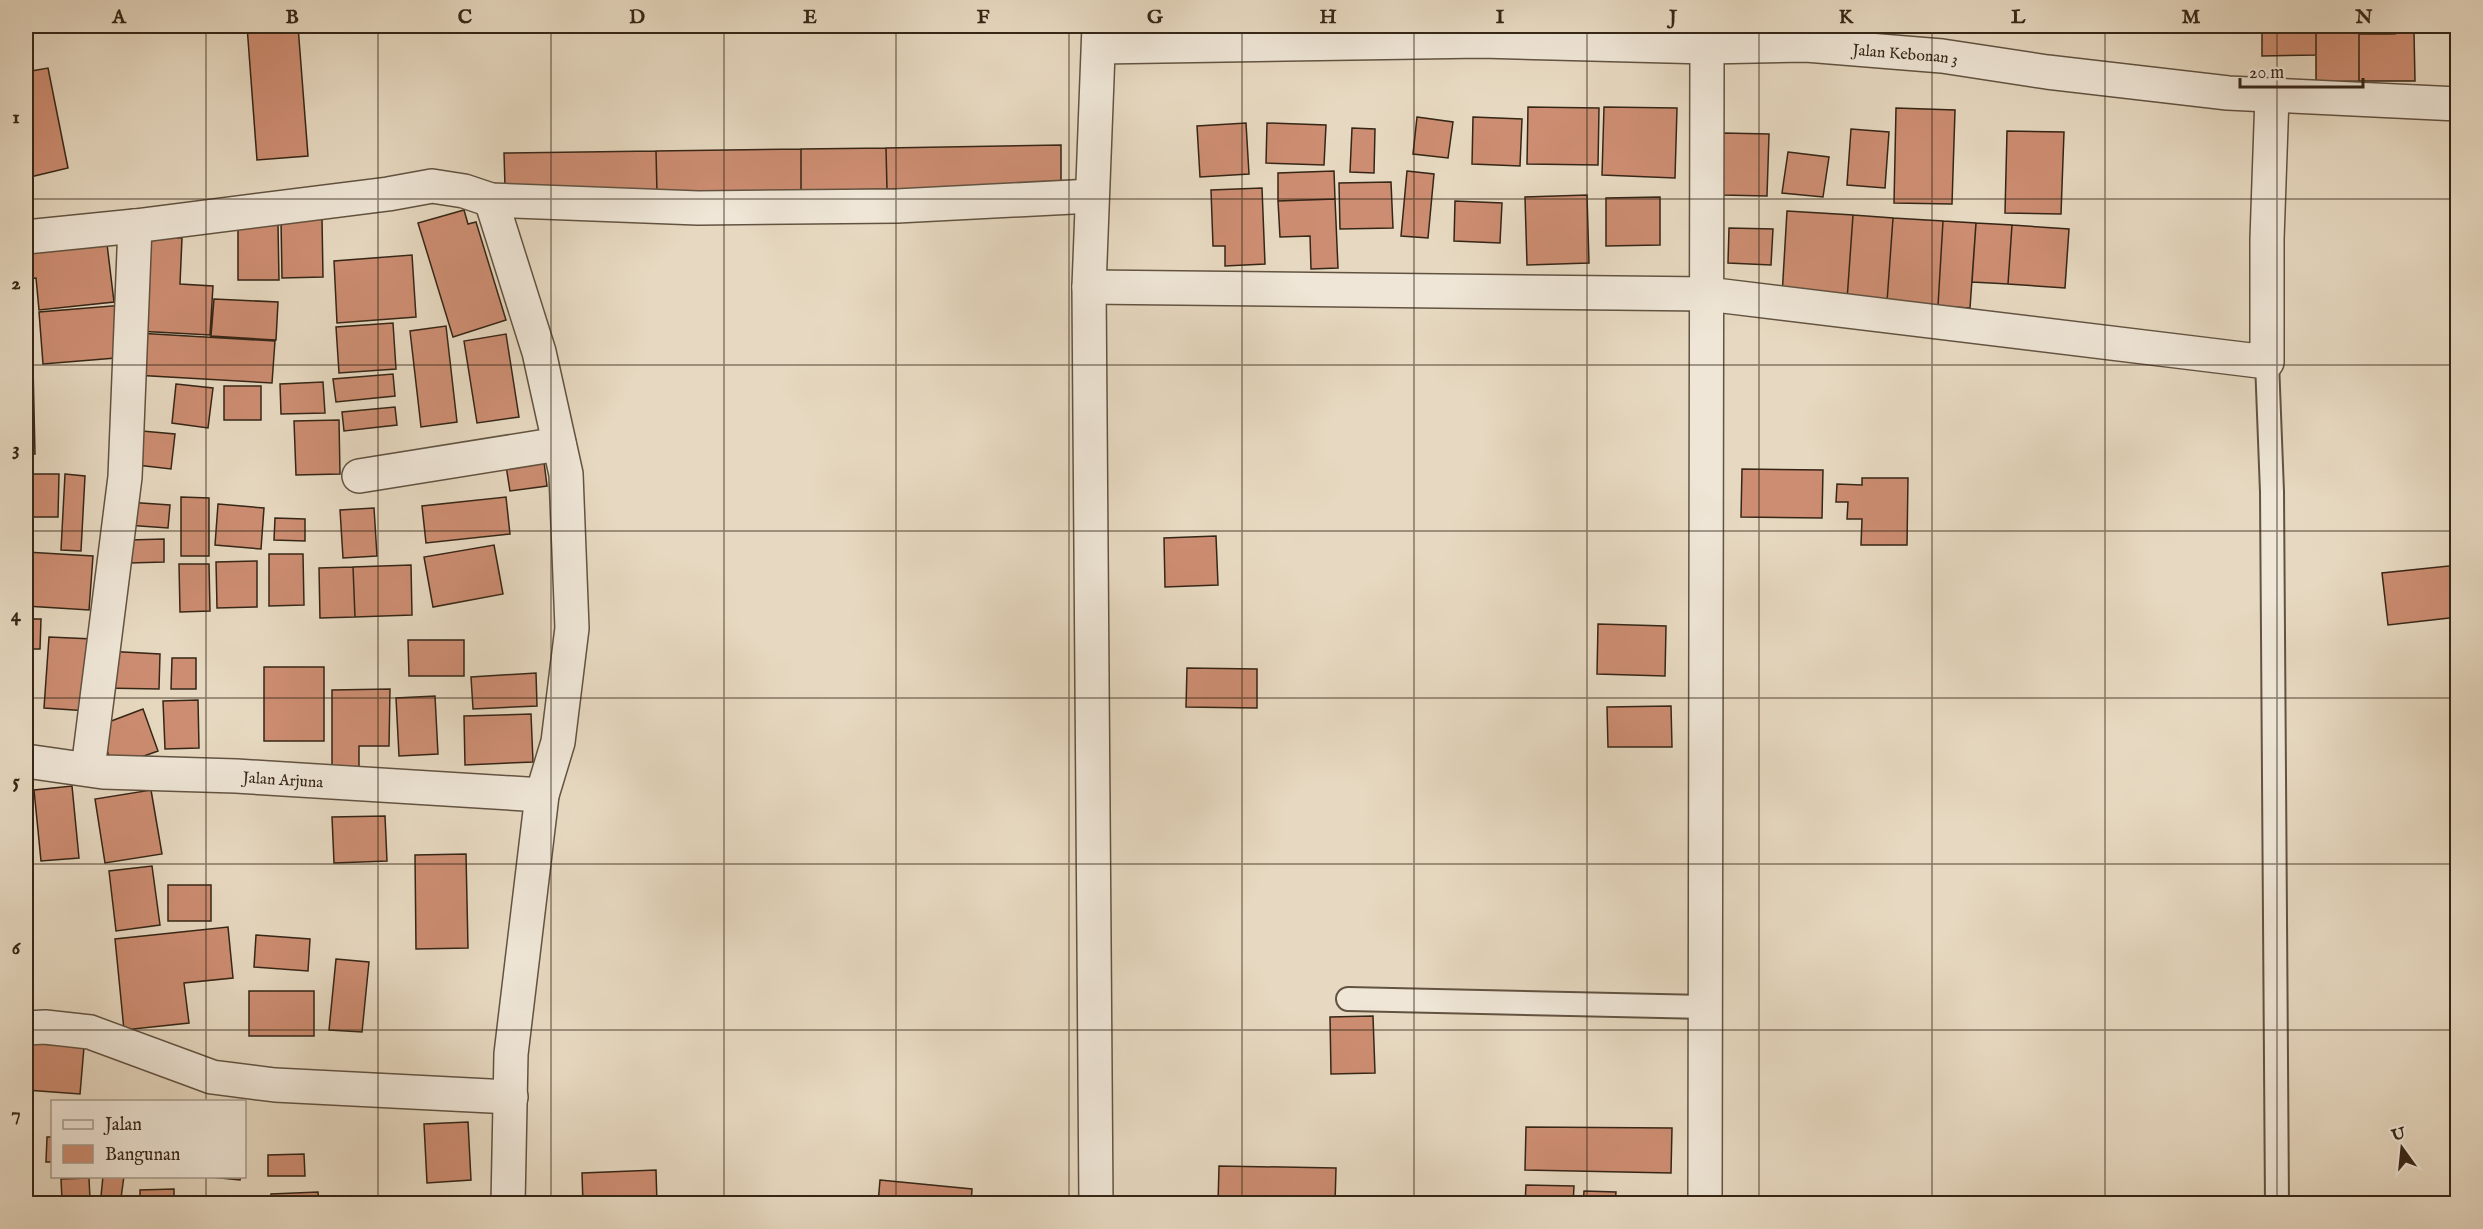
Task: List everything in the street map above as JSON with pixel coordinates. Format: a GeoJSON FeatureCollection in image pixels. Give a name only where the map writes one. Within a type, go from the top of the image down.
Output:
{"type":"FeatureCollection","features":[{"type":"Feature","properties":{"kind":"street","name":"Jalan Kebonan 3"},"geometry":{"type":"LineString","coordinates":[[1099,36],[1616,43],[1707,47],[1807,35],[2126,81],[2272,96],[2457,104]]}},
{"type":"Feature","properties":{"kind":"street"},"geometry":{"type":"LineString","coordinates":[[1096,1203],[1089,287],[1099,36]]}},
{"type":"Feature","properties":{"kind":"street"},"geometry":{"type":"LineString","coordinates":[[1705,1203],[1707,47]]}},
{"type":"Feature","properties":{"kind":"street"},"geometry":{"type":"LineString","coordinates":[[1089,287],[1707,294],[2267,362],[2267,238],[2272,96]]}},
{"type":"Feature","properties":{"kind":"street"},"geometry":{"type":"LineString","coordinates":[[26,237],[135,226],[388,194],[432,186],[464,191],[491,200],[698,208],[897,206],[1092,196]]}},
{"type":"Feature","properties":{"kind":"street"},"geometry":{"type":"LineString","coordinates":[[491,200],[539,352],[566,474],[572,628],[558,742],[542,795],[512,1054],[508,1203]]}},
{"type":"Feature","properties":{"kind":"street"},"geometry":{"type":"LineString","coordinates":[[88,770],[125,477],[135,226]]}},
{"type":"Feature","properties":{"kind":"street"},"geometry":{"type":"LineString","coordinates":[[359,476],[559,444]]}},
{"type":"Feature","properties":{"kind":"street","name":"Jalan Arjuna"},"geometry":{"type":"LineString","coordinates":[[26,761],[88,770],[355,782],[542,795]]}},
{"type":"Feature","properties":{"kind":"street"},"geometry":{"type":"LineString","coordinates":[[26,1028],[45,1027],[90,1032],[212,1077],[275,1085],[511,1097]]}},
{"type":"Feature","properties":{"kind":"lane"},"geometry":{"type":"LineString","coordinates":[[2267,362],[2272,504],[2277,1203]]}},
{"type":"Feature","properties":{"kind":"lane"},"geometry":{"type":"LineString","coordinates":[[1348,999],[1705,1007]]}},
{"type":"Feature","properties":{"kind":"building"},"geometry":{"type":"Polygon","coordinates":[[[247,26],[298,26],[308,156],[257,160],[247,26]]]}},
{"type":"Feature","properties":{"kind":"building"},"geometry":{"type":"Polygon","coordinates":[[[2262,26],[2316,26],[2316,55],[2262,56],[2262,26]]]}},
{"type":"Feature","properties":{"kind":"building"},"geometry":{"type":"Polygon","coordinates":[[[2316,26],[2359,26],[2359,81],[2316,82],[2316,26]]]}},
{"type":"Feature","properties":{"kind":"building"},"geometry":{"type":"Polygon","coordinates":[[[2359,26],[2395,26],[2395,34],[2359,34],[2359,26]]]}},
{"type":"Feature","properties":{"kind":"building"},"geometry":{"type":"Polygon","coordinates":[[[2401,26],[2432,26],[2432,29],[2402,30],[2401,26]]]}},
{"type":"Feature","properties":{"kind":"building"},"geometry":{"type":"Polygon","coordinates":[[[2445,26],[2458,26],[2458,31],[2446,31],[2445,26]]]}},
{"type":"Feature","properties":{"kind":"building"},"geometry":{"type":"Polygon","coordinates":[[[2414,33],[2415,81],[2359,81],[2359,34],[2414,33]]]}},
{"type":"Feature","properties":{"kind":"building"},"geometry":{"type":"Polygon","coordinates":[[[48,68],[68,168],[30,177],[28,168],[26,168],[26,72],[48,68]]]}},
{"type":"Feature","properties":{"kind":"building"},"geometry":{"type":"Polygon","coordinates":[[[1528,107],[1599,108],[1598,165],[1527,164],[1528,107]]]}},
{"type":"Feature","properties":{"kind":"building"},"geometry":{"type":"Polygon","coordinates":[[[1604,107],[1677,108],[1675,178],[1602,175],[1604,107]]]}},
{"type":"Feature","properties":{"kind":"building"},"geometry":{"type":"Polygon","coordinates":[[[1896,108],[1955,110],[1952,204],[1894,203],[1896,108]]]}},
{"type":"Feature","properties":{"kind":"building"},"geometry":{"type":"Polygon","coordinates":[[[1417,117],[1453,122],[1448,158],[1413,154],[1417,117]]]}},
{"type":"Feature","properties":{"kind":"building"},"geometry":{"type":"Polygon","coordinates":[[[1473,117],[1522,119],[1520,166],[1472,164],[1473,117]]]}},
{"type":"Feature","properties":{"kind":"building"},"geometry":{"type":"Polygon","coordinates":[[[1246,123],[1249,174],[1200,177],[1197,126],[1246,123]]]}},
{"type":"Feature","properties":{"kind":"building"},"geometry":{"type":"Polygon","coordinates":[[[1267,123],[1326,125],[1324,165],[1266,163],[1267,123]]]}},
{"type":"Feature","properties":{"kind":"building"},"geometry":{"type":"Polygon","coordinates":[[[1352,128],[1375,129],[1374,173],[1350,172],[1352,128]]]}},
{"type":"Feature","properties":{"kind":"building"},"geometry":{"type":"Polygon","coordinates":[[[1851,129],[1889,132],[1885,188],[1847,185],[1851,129]]]}},
{"type":"Feature","properties":{"kind":"building"},"geometry":{"type":"Polygon","coordinates":[[[2007,131],[2064,132],[2061,214],[2005,213],[2007,131]]]}},
{"type":"Feature","properties":{"kind":"building"},"geometry":{"type":"Polygon","coordinates":[[[1723,133],[1769,134],[1767,196],[1722,195],[1723,133]]]}},
{"type":"Feature","properties":{"kind":"building"},"geometry":{"type":"Polygon","coordinates":[[[1061,145],[1061,187],[887,189],[886,148],[1061,145]]]}},
{"type":"Feature","properties":{"kind":"building"},"geometry":{"type":"Polygon","coordinates":[[[886,148],[887,189],[801,191],[801,149],[886,148]]]}},
{"type":"Feature","properties":{"kind":"building"},"geometry":{"type":"Polygon","coordinates":[[[801,149],[801,191],[657,193],[656,151],[801,149]]]}},
{"type":"Feature","properties":{"kind":"building"},"geometry":{"type":"Polygon","coordinates":[[[656,151],[657,193],[505,187],[504,153],[656,151]]]}},
{"type":"Feature","properties":{"kind":"building"},"geometry":{"type":"Polygon","coordinates":[[[1788,152],[1829,157],[1823,197],[1782,193],[1788,152]]]}},
{"type":"Feature","properties":{"kind":"building"},"geometry":{"type":"Polygon","coordinates":[[[1334,171],[1335,199],[1278,201],[1278,173],[1334,171]]]}},
{"type":"Feature","properties":{"kind":"building"},"geometry":{"type":"Polygon","coordinates":[[[1407,171],[1434,174],[1428,238],[1401,236],[1407,171]]]}},
{"type":"Feature","properties":{"kind":"building"},"geometry":{"type":"Polygon","coordinates":[[[1391,182],[1393,228],[1340,229],[1339,183],[1391,182]]]}},
{"type":"Feature","properties":{"kind":"building"},"geometry":{"type":"Polygon","coordinates":[[[1262,188],[1265,264],[1225,266],[1225,246],[1213,246],[1211,190],[1262,188]]]}},
{"type":"Feature","properties":{"kind":"building"},"geometry":{"type":"Polygon","coordinates":[[[1587,195],[1589,263],[1527,265],[1525,197],[1587,195]]]}},
{"type":"Feature","properties":{"kind":"building"},"geometry":{"type":"Polygon","coordinates":[[[1660,197],[1660,245],[1606,246],[1606,198],[1660,197]]]}},
{"type":"Feature","properties":{"kind":"building"},"geometry":{"type":"Polygon","coordinates":[[[1335,199],[1338,268],[1311,269],[1310,236],[1280,237],[1278,201],[1335,199]]]}},
{"type":"Feature","properties":{"kind":"building"},"geometry":{"type":"Polygon","coordinates":[[[1455,201],[1502,203],[1500,243],[1454,241],[1455,201]]]}},
{"type":"Feature","properties":{"kind":"building"},"geometry":{"type":"Polygon","coordinates":[[[464,210],[468,224],[476,222],[506,320],[453,337],[418,223],[464,210]]]}},
{"type":"Feature","properties":{"kind":"building"},"geometry":{"type":"Polygon","coordinates":[[[1787,211],[1853,215],[1847,300],[1782,296],[1787,211]]]}},
{"type":"Feature","properties":{"kind":"building"},"geometry":{"type":"Polygon","coordinates":[[[1853,215],[1893,218],[1887,302],[1847,300],[1853,215]]]}},
{"type":"Feature","properties":{"kind":"building"},"geometry":{"type":"Polygon","coordinates":[[[1893,218],[1943,221],[1938,306],[1887,302],[1893,218]]]}},
{"type":"Feature","properties":{"kind":"building"},"geometry":{"type":"Polygon","coordinates":[[[322,219],[323,277],[282,278],[281,220],[322,219]]]}},
{"type":"Feature","properties":{"kind":"building"},"geometry":{"type":"Polygon","coordinates":[[[1943,221],[1976,223],[1970,308],[1938,306],[1943,221]]]}},
{"type":"Feature","properties":{"kind":"building"},"geometry":{"type":"Polygon","coordinates":[[[1976,223],[2012,225],[2008,284],[1972,282],[1976,223]]]}},
{"type":"Feature","properties":{"kind":"building"},"geometry":{"type":"Polygon","coordinates":[[[238,225],[278,225],[279,280],[238,280],[238,225]]]}},
{"type":"Feature","properties":{"kind":"building"},"geometry":{"type":"Polygon","coordinates":[[[2012,225],[2069,229],[2065,288],[2008,284],[2012,225]]]}},
{"type":"Feature","properties":{"kind":"building"},"geometry":{"type":"Polygon","coordinates":[[[1729,228],[1773,229],[1771,265],[1728,263],[1729,228]]]}},
{"type":"Feature","properties":{"kind":"building"},"geometry":{"type":"Polygon","coordinates":[[[142,236],[182,238],[180,284],[213,286],[210,335],[137,331],[142,236]]]}},
{"type":"Feature","properties":{"kind":"building"},"geometry":{"type":"Polygon","coordinates":[[[107,244],[114,302],[39,310],[36,278],[26,279],[26,252],[107,244]]]}},
{"type":"Feature","properties":{"kind":"building"},"geometry":{"type":"Polygon","coordinates":[[[412,255],[416,317],[337,323],[334,261],[412,255]]]}},
{"type":"Feature","properties":{"kind":"building"},"geometry":{"type":"Polygon","coordinates":[[[214,299],[278,302],[276,340],[211,336],[214,299]]]}},
{"type":"Feature","properties":{"kind":"building"},"geometry":{"type":"Polygon","coordinates":[[[124,305],[128,357],[43,364],[39,312],[124,305]]]}},
{"type":"Feature","properties":{"kind":"building"},"geometry":{"type":"Polygon","coordinates":[[[393,323],[396,369],[339,373],[336,327],[393,323]]]}},
{"type":"Feature","properties":{"kind":"building"},"geometry":{"type":"Polygon","coordinates":[[[446,326],[457,422],[421,427],[410,331],[446,326]]]}},
{"type":"Feature","properties":{"kind":"building"},"geometry":{"type":"Polygon","coordinates":[[[137,333],[275,341],[272,383],[134,375],[137,333]]]}},
{"type":"Feature","properties":{"kind":"building"},"geometry":{"type":"Polygon","coordinates":[[[506,334],[519,417],[477,423],[464,341],[506,334]]]}},
{"type":"Feature","properties":{"kind":"building"},"geometry":{"type":"Polygon","coordinates":[[[33,366],[35,454],[26,454],[26,367],[33,366]]]}},
{"type":"Feature","properties":{"kind":"building"},"geometry":{"type":"Polygon","coordinates":[[[393,374],[395,396],[336,402],[333,379],[393,374]]]}},
{"type":"Feature","properties":{"kind":"building"},"geometry":{"type":"Polygon","coordinates":[[[323,382],[325,413],[281,414],[280,384],[323,382]]]}},
{"type":"Feature","properties":{"kind":"building"},"geometry":{"type":"Polygon","coordinates":[[[176,384],[213,388],[208,428],[172,423],[176,384]]]}},
{"type":"Feature","properties":{"kind":"building"},"geometry":{"type":"Polygon","coordinates":[[[224,386],[261,386],[261,420],[224,420],[224,386]]]}},
{"type":"Feature","properties":{"kind":"building"},"geometry":{"type":"Polygon","coordinates":[[[395,407],[397,425],[344,431],[342,412],[395,407]]]}},
{"type":"Feature","properties":{"kind":"building"},"geometry":{"type":"Polygon","coordinates":[[[339,420],[340,474],[296,475],[294,421],[339,420]]]}},
{"type":"Feature","properties":{"kind":"building"},"geometry":{"type":"Polygon","coordinates":[[[142,431],[175,434],[171,469],[137,465],[142,431]]]}},
{"type":"Feature","properties":{"kind":"building"},"geometry":{"type":"Polygon","coordinates":[[[544,462],[547,486],[510,491],[506,466],[544,462]]]}},
{"type":"Feature","properties":{"kind":"building"},"geometry":{"type":"Polygon","coordinates":[[[1742,469],[1823,470],[1822,518],[1741,517],[1742,469]]]}},
{"type":"Feature","properties":{"kind":"building"},"geometry":{"type":"Polygon","coordinates":[[[26,474],[59,474],[58,517],[26,517],[26,474]]]}},
{"type":"Feature","properties":{"kind":"building"},"geometry":{"type":"Polygon","coordinates":[[[65,474],[85,476],[81,551],[61,550],[65,474]]]}},
{"type":"Feature","properties":{"kind":"building"},"geometry":{"type":"Polygon","coordinates":[[[1862,478],[1908,478],[1907,545],[1861,545],[1862,519],[1847,519],[1848,502],[1836,502],[1837,484],[1862,485],[1862,478]]]}},
{"type":"Feature","properties":{"kind":"building"},"geometry":{"type":"Polygon","coordinates":[[[181,497],[209,498],[209,556],[181,556],[181,497]]]}},
{"type":"Feature","properties":{"kind":"building"},"geometry":{"type":"Polygon","coordinates":[[[506,497],[510,534],[426,543],[422,506],[506,497]]]}},
{"type":"Feature","properties":{"kind":"building"},"geometry":{"type":"Polygon","coordinates":[[[127,502],[170,505],[168,528],[126,525],[127,502]]]}},
{"type":"Feature","properties":{"kind":"building"},"geometry":{"type":"Polygon","coordinates":[[[218,504],[264,508],[261,549],[215,545],[218,504]]]}},
{"type":"Feature","properties":{"kind":"building"},"geometry":{"type":"Polygon","coordinates":[[[374,508],[377,556],[343,558],[340,510],[374,508]]]}},
{"type":"Feature","properties":{"kind":"building"},"geometry":{"type":"Polygon","coordinates":[[[275,518],[305,519],[305,541],[274,540],[275,518]]]}},
{"type":"Feature","properties":{"kind":"building"},"geometry":{"type":"Polygon","coordinates":[[[1216,536],[1218,585],[1165,587],[1164,538],[1216,536]]]}},
{"type":"Feature","properties":{"kind":"building"},"geometry":{"type":"Polygon","coordinates":[[[164,539],[164,562],[129,563],[129,540],[164,539]]]}},
{"type":"Feature","properties":{"kind":"building"},"geometry":{"type":"Polygon","coordinates":[[[494,545],[503,594],[433,607],[424,557],[494,545]]]}},
{"type":"Feature","properties":{"kind":"building"},"geometry":{"type":"Polygon","coordinates":[[[26,552],[93,556],[89,610],[26,606],[26,552]]]}},
{"type":"Feature","properties":{"kind":"building"},"geometry":{"type":"Polygon","coordinates":[[[269,554],[303,554],[304,605],[269,606],[269,554]]]}},
{"type":"Feature","properties":{"kind":"building"},"geometry":{"type":"Polygon","coordinates":[[[257,561],[257,607],[217,608],[216,562],[257,561]]]}},
{"type":"Feature","properties":{"kind":"building"},"geometry":{"type":"Polygon","coordinates":[[[179,564],[209,564],[210,611],[180,612],[179,564]]]}},
{"type":"Feature","properties":{"kind":"building"},"geometry":{"type":"Polygon","coordinates":[[[411,565],[412,615],[355,617],[353,567],[411,565]]]}},
{"type":"Feature","properties":{"kind":"building"},"geometry":{"type":"Polygon","coordinates":[[[2458,565],[2458,617],[2388,625],[2382,573],[2458,565]]]}},
{"type":"Feature","properties":{"kind":"building"},"geometry":{"type":"Polygon","coordinates":[[[353,567],[355,617],[320,618],[319,568],[353,567]]]}},
{"type":"Feature","properties":{"kind":"building"},"geometry":{"type":"Polygon","coordinates":[[[26,619],[41,619],[40,649],[26,649],[26,619]]]}},
{"type":"Feature","properties":{"kind":"building"},"geometry":{"type":"Polygon","coordinates":[[[1598,624],[1666,626],[1665,676],[1597,674],[1598,624]]]}},
{"type":"Feature","properties":{"kind":"building"},"geometry":{"type":"Polygon","coordinates":[[[49,637],[93,639],[88,711],[44,708],[49,637]]]}},
{"type":"Feature","properties":{"kind":"building"},"geometry":{"type":"Polygon","coordinates":[[[408,640],[464,640],[464,676],[409,676],[408,640]]]}},
{"type":"Feature","properties":{"kind":"building"},"geometry":{"type":"Polygon","coordinates":[[[105,651],[160,654],[159,689],[102,688],[105,651]]]}},
{"type":"Feature","properties":{"kind":"building"},"geometry":{"type":"Polygon","coordinates":[[[172,658],[196,658],[196,689],[171,689],[172,658]]]}},
{"type":"Feature","properties":{"kind":"building"},"geometry":{"type":"Polygon","coordinates":[[[264,667],[324,667],[324,741],[264,741],[264,667]]]}},
{"type":"Feature","properties":{"kind":"building"},"geometry":{"type":"Polygon","coordinates":[[[1187,668],[1257,669],[1257,708],[1186,707],[1187,668]]]}},
{"type":"Feature","properties":{"kind":"building"},"geometry":{"type":"Polygon","coordinates":[[[536,673],[537,706],[473,709],[471,677],[536,673]]]}},
{"type":"Feature","properties":{"kind":"building"},"geometry":{"type":"Polygon","coordinates":[[[390,689],[389,746],[359,746],[359,769],[332,769],[332,690],[390,689]]]}},
{"type":"Feature","properties":{"kind":"building"},"geometry":{"type":"Polygon","coordinates":[[[435,696],[438,754],[399,756],[396,698],[435,696]]]}},
{"type":"Feature","properties":{"kind":"building"},"geometry":{"type":"Polygon","coordinates":[[[198,700],[199,748],[165,749],[163,701],[198,700]]]}},
{"type":"Feature","properties":{"kind":"building"},"geometry":{"type":"Polygon","coordinates":[[[1671,706],[1672,747],[1608,747],[1607,707],[1671,706]]]}},
{"type":"Feature","properties":{"kind":"building"},"geometry":{"type":"Polygon","coordinates":[[[143,709],[158,751],[113,767],[98,726],[143,709]]]}},
{"type":"Feature","properties":{"kind":"building"},"geometry":{"type":"Polygon","coordinates":[[[531,714],[533,762],[465,765],[464,716],[531,714]]]}},
{"type":"Feature","properties":{"kind":"building"},"geometry":{"type":"Polygon","coordinates":[[[72,786],[79,858],[41,861],[34,790],[72,786]]]}},
{"type":"Feature","properties":{"kind":"building"},"geometry":{"type":"Polygon","coordinates":[[[151,790],[162,854],[105,863],[95,799],[151,790]]]}},
{"type":"Feature","properties":{"kind":"building"},"geometry":{"type":"Polygon","coordinates":[[[26,796],[29,859],[26,859],[26,796]]]}},
{"type":"Feature","properties":{"kind":"building"},"geometry":{"type":"Polygon","coordinates":[[[385,816],[387,861],[334,863],[332,817],[385,816]]]}},
{"type":"Feature","properties":{"kind":"building"},"geometry":{"type":"Polygon","coordinates":[[[466,854],[468,948],[416,949],[415,855],[466,854]]]}},
{"type":"Feature","properties":{"kind":"building"},"geometry":{"type":"Polygon","coordinates":[[[152,866],[160,925],[116,931],[109,871],[152,866]]]}},
{"type":"Feature","properties":{"kind":"building"},"geometry":{"type":"Polygon","coordinates":[[[168,885],[211,885],[211,921],[168,921],[168,885]]]}},
{"type":"Feature","properties":{"kind":"building"},"geometry":{"type":"Polygon","coordinates":[[[228,927],[233,978],[184,983],[189,1023],[124,1030],[115,939],[228,927]]]}},
{"type":"Feature","properties":{"kind":"building"},"geometry":{"type":"Polygon","coordinates":[[[256,935],[310,939],[308,971],[254,967],[256,935]]]}},
{"type":"Feature","properties":{"kind":"building"},"geometry":{"type":"Polygon","coordinates":[[[336,959],[369,962],[362,1032],[329,1030],[336,959]]]}},
{"type":"Feature","properties":{"kind":"building"},"geometry":{"type":"Polygon","coordinates":[[[249,991],[314,991],[314,1036],[249,1036],[249,991]]]}},
{"type":"Feature","properties":{"kind":"building"},"geometry":{"type":"Polygon","coordinates":[[[1373,1016],[1375,1073],[1331,1074],[1330,1017],[1373,1016]]]}},
{"type":"Feature","properties":{"kind":"building"},"geometry":{"type":"Polygon","coordinates":[[[27,1043],[84,1047],[80,1094],[26,1090],[27,1043]]]}},
{"type":"Feature","properties":{"kind":"building"},"geometry":{"type":"Polygon","coordinates":[[[468,1122],[471,1180],[427,1183],[424,1124],[468,1122]]]}},
{"type":"Feature","properties":{"kind":"building"},"geometry":{"type":"Polygon","coordinates":[[[1526,1127],[1672,1128],[1671,1173],[1525,1170],[1526,1127]]]}},
{"type":"Feature","properties":{"kind":"building"},"geometry":{"type":"Polygon","coordinates":[[[47,1137],[51,1137],[51,1162],[46,1162],[47,1137]]]}},
{"type":"Feature","properties":{"kind":"building"},"geometry":{"type":"Polygon","coordinates":[[[304,1154],[305,1176],[268,1176],[268,1155],[304,1154]]]}},
{"type":"Feature","properties":{"kind":"building"},"geometry":{"type":"Polygon","coordinates":[[[1219,1166],[1336,1168],[1335,1204],[1218,1204],[1219,1166]]]}},
{"type":"Feature","properties":{"kind":"building"},"geometry":{"type":"Polygon","coordinates":[[[656,1170],[657,1204],[583,1204],[582,1173],[656,1170]]]}},
{"type":"Feature","properties":{"kind":"building"},"geometry":{"type":"Polygon","coordinates":[[[89,1178],[90,1199],[62,1200],[61,1179],[89,1178]]]}},
{"type":"Feature","properties":{"kind":"building"},"geometry":{"type":"Polygon","coordinates":[[[103,1178],[124,1178],[121,1198],[101,1196],[103,1178]]]}},
{"type":"Feature","properties":{"kind":"building"},"geometry":{"type":"Polygon","coordinates":[[[880,1180],[972,1189],[971,1204],[878,1204],[880,1180]]]}},
{"type":"Feature","properties":{"kind":"building"},"geometry":{"type":"Polygon","coordinates":[[[1526,1185],[1574,1186],[1573,1204],[1525,1204],[1526,1185]]]}},
{"type":"Feature","properties":{"kind":"building"},"geometry":{"type":"Polygon","coordinates":[[[174,1189],[174,1204],[140,1204],[140,1190],[174,1189]]]}},
{"type":"Feature","properties":{"kind":"building"},"geometry":{"type":"Polygon","coordinates":[[[1584,1191],[1616,1192],[1615,1204],[1583,1204],[1584,1191]]]}},
{"type":"Feature","properties":{"kind":"building"},"geometry":{"type":"Polygon","coordinates":[[[318,1192],[319,1204],[272,1204],[271,1194],[318,1192]]]}},
{"type":"Feature","properties":{"kind":"building"},"geometry":{"type":"Polygon","coordinates":[[[216,1196],[245,1197],[245,1204],[216,1204],[216,1196]]]}}]}
